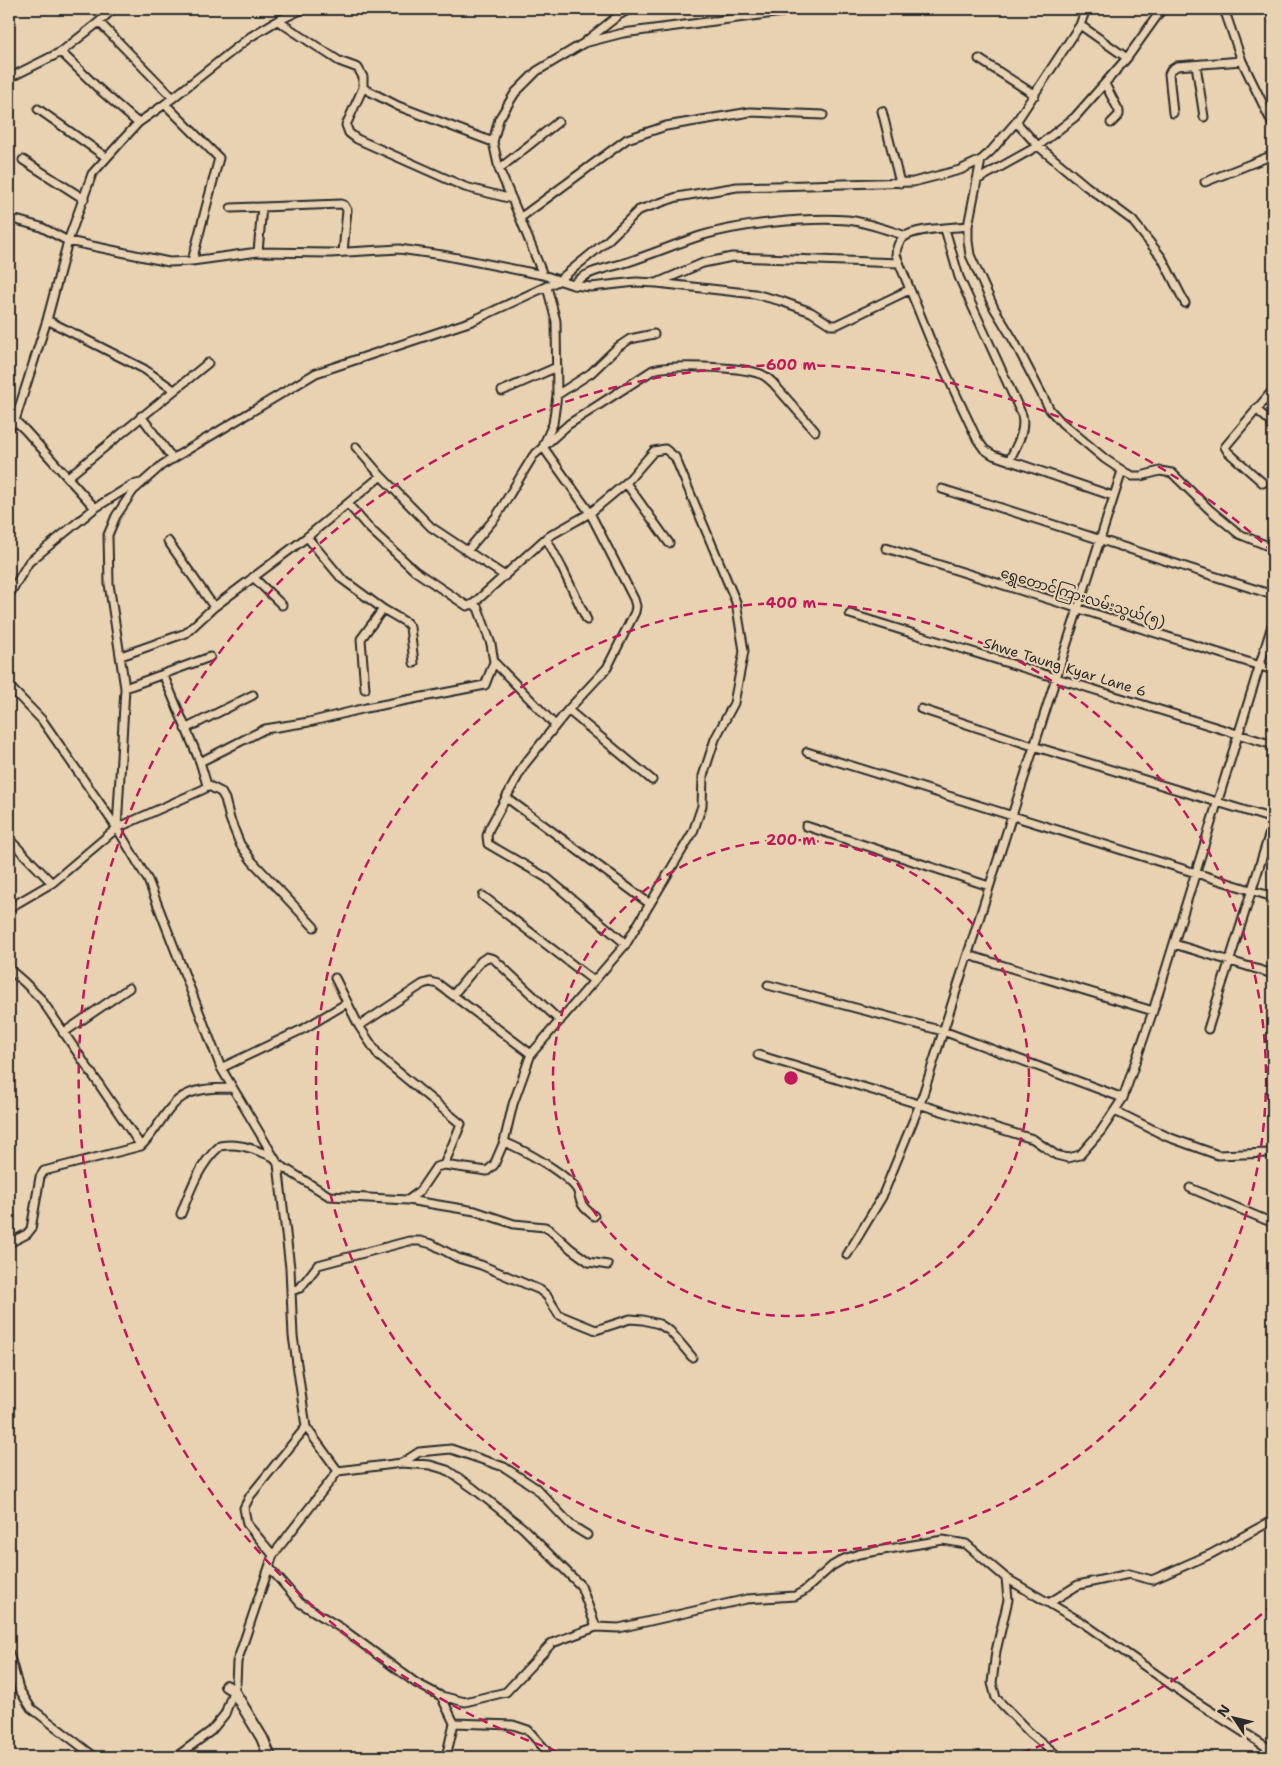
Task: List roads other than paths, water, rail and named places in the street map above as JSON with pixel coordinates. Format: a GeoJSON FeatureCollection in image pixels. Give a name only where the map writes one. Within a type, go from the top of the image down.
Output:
{"type":"FeatureCollection","features":[{"type":"Feature","properties":{"kind":"street"},"geometry":{"type":"LineString","coordinates":[[9,78],[61,52],[113,9]]}},
{"type":"Feature","properties":{"kind":"street"},"geometry":{"type":"LineString","coordinates":[[9,428],[15,421],[47,320],[68,241],[92,174],[138,123],[250,37],[278,20],[303,9]]}},
{"type":"Feature","properties":{"kind":"street"},"geometry":{"type":"LineString","coordinates":[[543,276],[499,169],[493,142],[499,119],[515,93],[537,72],[584,43],[619,15],[630,9]]}},
{"type":"Feature","properties":{"kind":"street"},"geometry":{"type":"LineString","coordinates":[[117,828],[126,688],[108,584],[108,535],[116,516],[133,491],[162,465],[316,373],[472,321],[547,287],[558,281],[607,241],[639,210],[677,197],[737,187],[913,182],[951,172],[981,160],[1016,122],[1035,95],[1080,25],[1086,9]]}},
{"type":"Feature","properties":{"kind":"street"},"geometry":{"type":"LineString","coordinates":[[977,180],[1038,146],[1075,117],[1126,58],[1162,9]]}},
{"type":"Feature","properties":{"kind":"street"},"geometry":{"type":"LineString","coordinates":[[1224,9],[1242,61],[1273,125]]}},
{"type":"Feature","properties":{"kind":"street"},"geometry":{"type":"LineString","coordinates":[[584,43],[623,33],[783,12]]}},
{"type":"Feature","properties":{"kind":"street"},"geometry":{"type":"LineString","coordinates":[[278,20],[339,61],[358,68],[363,77],[363,88],[346,125],[349,133],[357,139],[466,187],[512,200]]}},
{"type":"Feature","properties":{"kind":"street"},"geometry":{"type":"LineString","coordinates":[[99,22],[172,98]]}},
{"type":"Feature","properties":{"kind":"street"},"geometry":{"type":"LineString","coordinates":[[1080,25],[1126,58]]}},
{"type":"Feature","properties":{"kind":"street"},"geometry":{"type":"LineString","coordinates":[[61,52],[138,123]]}},
{"type":"Feature","properties":{"kind":"street"},"geometry":{"type":"LineString","coordinates":[[979,59],[1035,95]]}},
{"type":"Feature","properties":{"kind":"street"},"geometry":{"type":"LineString","coordinates":[[1173,113],[1169,74],[1171,70],[1177,66],[1242,61]]}},
{"type":"Feature","properties":{"kind":"street"},"geometry":{"type":"LineString","coordinates":[[1196,65],[1204,117]]}},
{"type":"Feature","properties":{"kind":"street"},"geometry":{"type":"LineString","coordinates":[[1105,84],[1119,110],[1119,115],[1111,123]]}},
{"type":"Feature","properties":{"kind":"street"},"geometry":{"type":"LineString","coordinates":[[363,88],[398,106],[493,142]]}},
{"type":"Feature","properties":{"kind":"street"},"geometry":{"type":"LineString","coordinates":[[165,104],[219,158],[192,261]]}},
{"type":"Feature","properties":{"kind":"street"},"geometry":{"type":"LineString","coordinates":[[38,109],[106,157]]}},
{"type":"Feature","properties":{"kind":"street"},"geometry":{"type":"LineString","coordinates":[[882,111],[900,183]]}},
{"type":"Feature","properties":{"kind":"street"},"geometry":{"type":"LineString","coordinates":[[520,218],[627,138],[666,126],[750,112],[823,115]]}},
{"type":"Feature","properties":{"kind":"street"},"geometry":{"type":"LineString","coordinates":[[499,169],[558,122]]}},
{"type":"Feature","properties":{"kind":"street"},"geometry":{"type":"LineString","coordinates":[[1016,122],[1038,146],[1086,186],[1132,220],[1162,258],[1185,303]]}},
{"type":"Feature","properties":{"kind":"street"},"geometry":{"type":"LineString","coordinates":[[1205,182],[1273,154]]}},
{"type":"Feature","properties":{"kind":"street"},"geometry":{"type":"LineString","coordinates":[[24,160],[84,198]]}},
{"type":"Feature","properties":{"kind":"street"},"geometry":{"type":"LineString","coordinates":[[981,160],[968,226],[970,255],[994,308],[1014,341],[1050,410],[1062,423],[1122,471],[1132,476],[1141,476],[1160,471],[1172,473],[1210,510],[1239,534],[1273,548]]}},
{"type":"Feature","properties":{"kind":"street"},"geometry":{"type":"LineString","coordinates":[[231,208],[340,204],[347,210],[343,252]]}},
{"type":"Feature","properties":{"kind":"street"},"geometry":{"type":"LineString","coordinates":[[258,252],[262,207]]}},
{"type":"Feature","properties":{"kind":"street"},"geometry":{"type":"LineString","coordinates":[[9,228],[12,219],[41,228],[68,241],[169,262],[192,261],[258,252],[343,252],[399,249],[442,255],[543,276],[573,285],[591,287],[636,282],[657,283],[756,294],[811,312],[831,325],[836,325],[909,290]]}},
{"type":"Feature","properties":{"kind":"street"},"geometry":{"type":"LineString","coordinates":[[573,285],[579,278],[702,235],[744,227],[804,220],[848,220],[906,236],[920,232],[968,226]]}},
{"type":"Feature","properties":{"kind":"street"},"geometry":{"type":"LineString","coordinates":[[945,229],[959,277],[1022,415],[1024,424],[1022,432],[1009,461]]}},
{"type":"Feature","properties":{"kind":"street"},"geometry":{"type":"LineString","coordinates":[[906,236],[896,247],[896,255],[930,339],[977,439],[984,449],[993,455],[1009,461],[1113,496]]}},
{"type":"Feature","properties":{"kind":"street"},"geometry":{"type":"LineString","coordinates":[[657,283],[703,264],[732,257],[899,263]]}},
{"type":"Feature","properties":{"kind":"street"},"geometry":{"type":"LineString","coordinates":[[543,447],[554,424],[557,395],[556,321],[547,287]]}},
{"type":"Feature","properties":{"kind":"street"},"geometry":{"type":"LineString","coordinates":[[47,320],[144,369],[174,390]]}},
{"type":"Feature","properties":{"kind":"street"},"geometry":{"type":"LineString","coordinates":[[557,395],[591,374],[618,347],[630,340],[654,334]]}},
{"type":"Feature","properties":{"kind":"street"},"geometry":{"type":"LineString","coordinates":[[68,477],[208,363]]}},
{"type":"Feature","properties":{"kind":"street"},"geometry":{"type":"LineString","coordinates":[[502,391],[557,367]]}},
{"type":"Feature","properties":{"kind":"street"},"geometry":{"type":"LineString","coordinates":[[467,551],[496,517],[533,456],[569,424],[653,370],[660,368],[703,367],[756,372],[773,382],[815,431]]}},
{"type":"Feature","properties":{"kind":"street"},"geometry":{"type":"LineString","coordinates":[[1263,483],[1228,452],[1225,447],[1273,390]]}},
{"type":"Feature","properties":{"kind":"street"},"geometry":{"type":"LineString","coordinates":[[1256,410],[1273,424]]}},
{"type":"Feature","properties":{"kind":"street"},"geometry":{"type":"LineString","coordinates":[[9,415],[95,508]]}},
{"type":"Feature","properties":{"kind":"street"},"geometry":{"type":"LineString","coordinates":[[141,416],[173,458]]}},
{"type":"Feature","properties":{"kind":"street"},"geometry":{"type":"LineString","coordinates":[[356,447],[381,476],[431,527],[505,576]]}},
{"type":"Feature","properties":{"kind":"street"},"geometry":{"type":"LineString","coordinates":[[543,447],[590,513],[636,606],[635,612],[607,668],[555,725],[524,765],[489,829],[487,836],[488,844],[547,878],[626,944]]}},
{"type":"Feature","properties":{"kind":"street"},"geometry":{"type":"LineString","coordinates":[[348,504],[367,526],[414,571],[467,606],[474,604],[546,538],[590,513],[626,483],[654,451],[665,449],[675,457],[736,602],[744,651],[734,703],[715,739],[703,776],[702,806],[693,832],[626,944],[531,1054],[513,1104],[504,1142],[494,1165],[487,1171],[444,1165],[436,1167],[419,1192],[408,1200]]}},
{"type":"Feature","properties":{"kind":"street"},"geometry":{"type":"LineString","coordinates":[[847,1254],[882,1197],[920,1104],[1122,471]]}},
{"type":"Feature","properties":{"kind":"street"},"geometry":{"type":"LineString","coordinates":[[121,656],[186,633],[214,607],[307,537],[381,476]]}},
{"type":"Feature","properties":{"kind":"street"},"geometry":{"type":"LineString","coordinates":[[9,596],[29,562],[95,508],[132,485],[143,483]]}},
{"type":"Feature","properties":{"kind":"street"},"geometry":{"type":"LineString","coordinates":[[626,483],[669,543]]}},
{"type":"Feature","properties":{"kind":"street"},"geometry":{"type":"LineString","coordinates":[[942,489],[1273,595]]}},
{"type":"Feature","properties":{"kind":"street"},"geometry":{"type":"LineString","coordinates":[[307,537],[342,579],[410,627],[414,663]]}},
{"type":"Feature","properties":{"kind":"street"},"geometry":{"type":"LineString","coordinates":[[546,538],[587,620]]}},
{"type":"Feature","properties":{"kind":"street"},"geometry":{"type":"LineString","coordinates":[[168,541],[214,607]]}},
{"type":"Feature","properties":{"kind":"street","name":"ရွှေတောင်ကြားလမ်းသွယ်(၅)"},"geometry":{"type":"LineString","coordinates":[[886,548],[1273,670]]}},
{"type":"Feature","properties":{"kind":"street"},"geometry":{"type":"LineString","coordinates":[[253,577],[282,605]]}},
{"type":"Feature","properties":{"kind":"street"},"geometry":{"type":"LineString","coordinates":[[200,762],[265,729],[309,722],[366,708],[485,685],[494,662],[491,644],[478,608],[474,604]]}},
{"type":"Feature","properties":{"kind":"street"},"geometry":{"type":"LineString","coordinates":[[366,689],[361,640],[382,609]]}},
{"type":"Feature","properties":{"kind":"street","name":"Shwe Taung Kyar Lane 6"},"geometry":{"type":"LineString","coordinates":[[850,614],[1273,745]]}},
{"type":"Feature","properties":{"kind":"street"},"geometry":{"type":"LineString","coordinates":[[758,1055],[1033,1139],[1056,1155],[1068,1158],[1080,1155],[1101,1131],[1123,1098],[1154,1011],[1273,622]]}},
{"type":"Feature","properties":{"kind":"street"},"geometry":{"type":"LineString","coordinates":[[126,688],[210,657]]}},
{"type":"Feature","properties":{"kind":"street"},"geometry":{"type":"LineString","coordinates":[[494,662],[555,725]]}},
{"type":"Feature","properties":{"kind":"street"},"geometry":{"type":"LineString","coordinates":[[163,674],[200,762],[207,785],[221,792],[225,799],[230,819],[240,844],[252,861],[314,927]]}},
{"type":"Feature","properties":{"kind":"street"},"geometry":{"type":"LineString","coordinates":[[9,686],[42,720],[117,828],[148,880],[221,1068],[276,1160],[290,1268],[294,1336],[306,1427],[338,1471]]}},
{"type":"Feature","properties":{"kind":"street"},"geometry":{"type":"LineString","coordinates":[[185,729],[253,695]]}},
{"type":"Feature","properties":{"kind":"street"},"geometry":{"type":"LineString","coordinates":[[921,709],[1273,821],[1208,1029]]}},
{"type":"Feature","properties":{"kind":"street"},"geometry":{"type":"LineString","coordinates":[[568,710],[652,780]]}},
{"type":"Feature","properties":{"kind":"street"},"geometry":{"type":"LineString","coordinates":[[806,752],[1273,896]]}},
{"type":"Feature","properties":{"kind":"street"},"geometry":{"type":"LineString","coordinates":[[9,908],[52,883],[117,828],[204,789],[207,785]]}},
{"type":"Feature","properties":{"kind":"street"},"geometry":{"type":"LineString","coordinates":[[507,798],[650,904]]}},
{"type":"Feature","properties":{"kind":"street"},"geometry":{"type":"LineString","coordinates":[[806,826],[989,886]]}},
{"type":"Feature","properties":{"kind":"street"},"geometry":{"type":"LineString","coordinates":[[9,839],[52,883]]}},
{"type":"Feature","properties":{"kind":"street"},"geometry":{"type":"LineString","coordinates":[[483,896],[594,981]]}},
{"type":"Feature","properties":{"kind":"street"},"geometry":{"type":"LineString","coordinates":[[1174,944],[1273,974]]}},
{"type":"Feature","properties":{"kind":"street"},"geometry":{"type":"LineString","coordinates":[[968,955],[1154,1011]]}},
{"type":"Feature","properties":{"kind":"street"},"geometry":{"type":"LineString","coordinates":[[453,995],[481,961],[487,957],[494,959],[560,1020]]}},
{"type":"Feature","properties":{"kind":"street"},"geometry":{"type":"LineString","coordinates":[[9,969],[41,999],[141,1146]]}},
{"type":"Feature","properties":{"kind":"street"},"geometry":{"type":"LineString","coordinates":[[335,978],[359,1026],[379,1056],[461,1124],[444,1165]]}},
{"type":"Feature","properties":{"kind":"street"},"geometry":{"type":"LineString","coordinates":[[359,1026],[423,984],[430,982],[438,984],[531,1054]]}},
{"type":"Feature","properties":{"kind":"street"},"geometry":{"type":"LineString","coordinates":[[768,985],[944,1032],[1123,1098]]}},
{"type":"Feature","properties":{"kind":"street"},"geometry":{"type":"LineString","coordinates":[[63,1033],[130,988]]}},
{"type":"Feature","properties":{"kind":"street"},"geometry":{"type":"LineString","coordinates":[[221,1068],[305,1028],[347,1004]]}},
{"type":"Feature","properties":{"kind":"street"},"geometry":{"type":"LineString","coordinates":[[9,1243],[27,1234],[31,1229],[40,1176],[44,1171],[141,1146],[150,1138],[163,1118],[179,1099],[208,1089],[232,1088]]}},
{"type":"Feature","properties":{"kind":"street"},"geometry":{"type":"LineString","coordinates":[[1115,1111],[1168,1137],[1218,1155],[1268,1153],[1273,1151]]}},
{"type":"Feature","properties":{"kind":"street"},"geometry":{"type":"LineString","coordinates":[[504,1142],[518,1148],[564,1177],[577,1189],[584,1208],[594,1216]]}},
{"type":"Feature","properties":{"kind":"street"},"geometry":{"type":"LineString","coordinates":[[181,1214],[190,1187],[211,1156],[220,1146],[231,1144],[247,1146],[276,1160],[329,1196],[408,1200],[475,1211],[514,1224],[545,1227],[589,1262],[608,1265]]}},
{"type":"Feature","properties":{"kind":"street"},"geometry":{"type":"LineString","coordinates":[[1190,1188],[1273,1223]]}},
{"type":"Feature","properties":{"kind":"street"},"geometry":{"type":"LineString","coordinates":[[291,1291],[300,1288],[318,1265],[327,1261],[350,1257],[409,1241],[420,1241],[432,1244],[458,1258],[481,1265],[540,1290],[547,1296],[559,1315],[587,1327],[596,1330],[630,1319],[659,1324],[670,1330],[692,1357]]}},
{"type":"Feature","properties":{"kind":"street"},"geometry":{"type":"LineString","coordinates":[[273,1556],[247,1524],[244,1508],[250,1496],[306,1427]]}},
{"type":"Feature","properties":{"kind":"street"},"geometry":{"type":"LineString","coordinates":[[402,1463],[419,1452],[451,1449],[504,1467],[536,1488],[571,1525],[588,1535]]}},
{"type":"Feature","properties":{"kind":"street"},"geometry":{"type":"LineString","coordinates":[[176,1757],[211,1731],[225,1714],[230,1688],[236,1684],[237,1662],[273,1556],[338,1471],[402,1463],[430,1465],[447,1470],[473,1488],[522,1528],[582,1586],[596,1627]]}},
{"type":"Feature","properties":{"kind":"street"},"geometry":{"type":"LineString","coordinates":[[1048,1602],[1078,1585],[1129,1574],[1152,1580],[1211,1554],[1215,1550],[1273,1520]]}},
{"type":"Feature","properties":{"kind":"street"},"geometry":{"type":"LineString","coordinates":[[269,1567],[300,1603],[341,1628],[416,1683],[441,1696],[465,1702],[506,1692],[552,1643],[596,1627],[619,1628],[747,1599],[795,1596],[804,1591],[832,1566],[844,1559],[860,1554],[943,1540],[966,1544],[1006,1578],[1083,1623],[1193,1700],[1273,1751]]}},
{"type":"Feature","properties":{"kind":"street"},"geometry":{"type":"LineString","coordinates":[[1006,1578],[1008,1600],[996,1651],[992,1683],[996,1698],[1030,1733],[1059,1757]]}},
{"type":"Feature","properties":{"kind":"street"},"geometry":{"type":"LineString","coordinates":[[9,1653],[19,1690],[31,1708],[96,1757]]}},
{"type":"Feature","properties":{"kind":"street"},"geometry":{"type":"LineString","coordinates":[[230,1688],[262,1738],[270,1757]]}},
{"type":"Feature","properties":{"kind":"street"},"geometry":{"type":"LineString","coordinates":[[441,1696],[454,1723],[446,1757]]}},
{"type":"Feature","properties":{"kind":"street"},"geometry":{"type":"LineString","coordinates":[[454,1723],[513,1725],[528,1730],[552,1757]]}},
{"type":"Feature","properties":{"kind":"railway"},"geometry":{"type":"LineString","coordinates":[[1267,9],[1273,32]]}}]}
